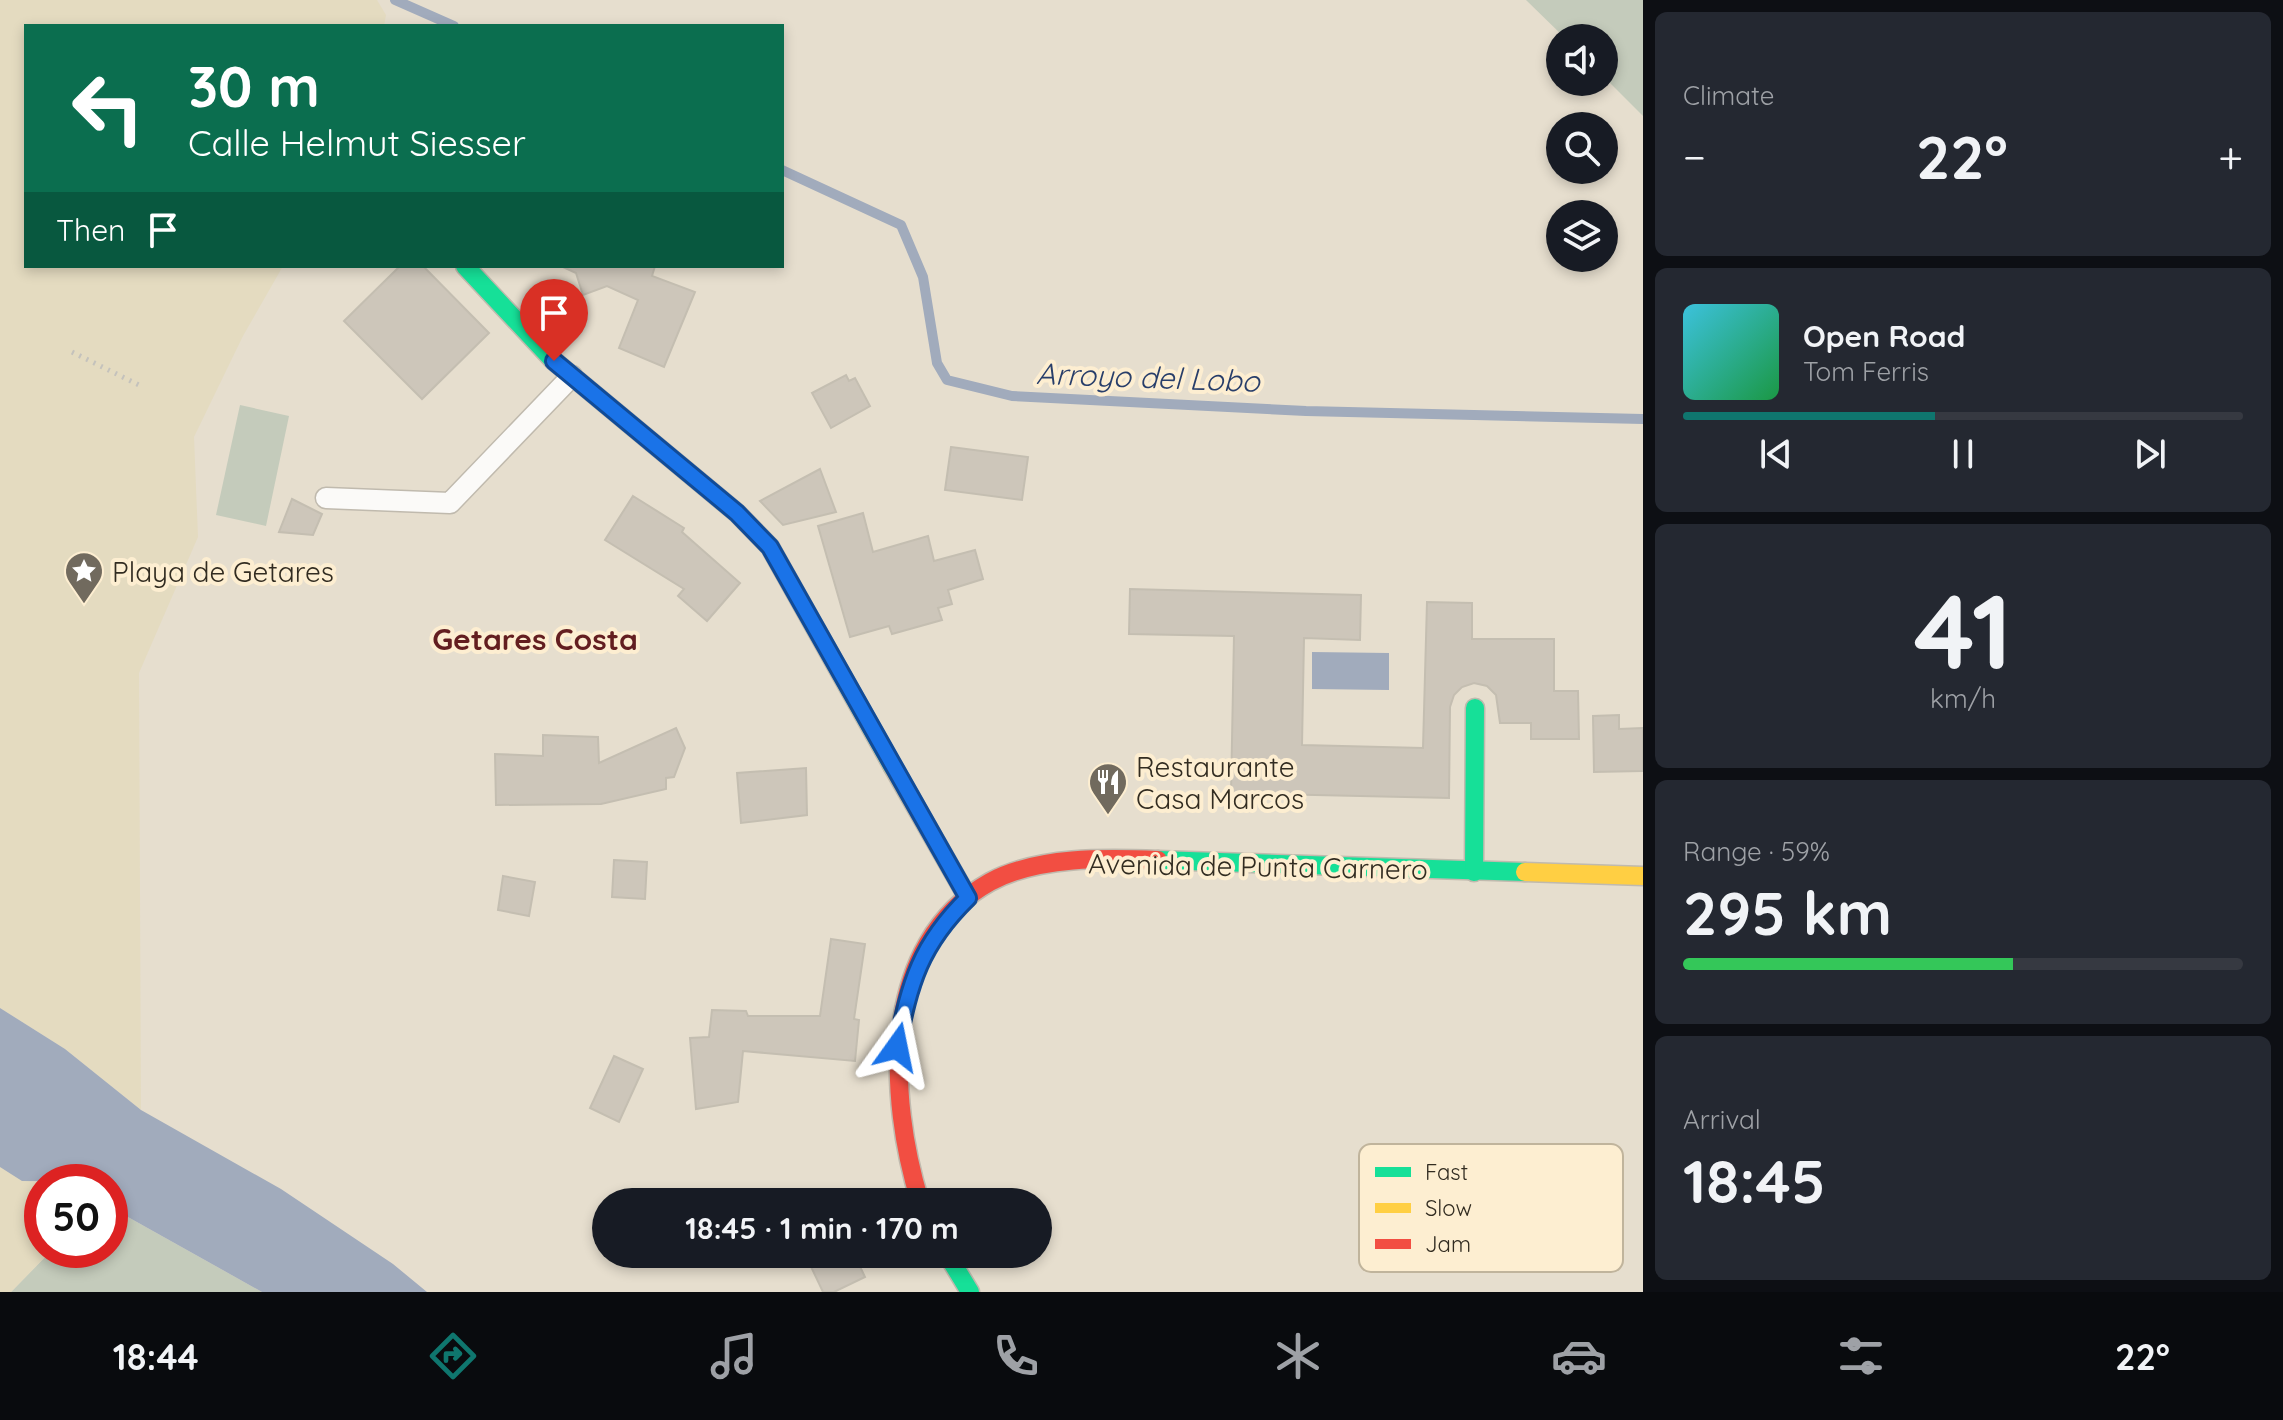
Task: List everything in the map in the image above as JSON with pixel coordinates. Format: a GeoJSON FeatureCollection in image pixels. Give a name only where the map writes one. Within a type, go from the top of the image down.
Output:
{"type":"FeatureCollection","features":[{"type":"Feature","properties":{"kind":"main road"},"geometry":{"type":"LineString","coordinates":[[467,268],[572,376],[737,513],[770,547],[968,898]]}},
{"type":"Feature","properties":{"kind":"main road"},"geometry":{"type":"LineString","coordinates":[[1474,872],[1475,708]]}},
{"type":"Feature","properties":{"kind":"main road","name":"Avenida de Punta Carnero"},"geometry":{"type":"LineString","coordinates":[[915,1188],[908,1171],[900,1119],[897,1047],[918,964],[939,927],[968,898],[990,882],[1060,862],[1134,859],[1643,876]]}},
{"type":"Feature","properties":{"kind":"main road"},"geometry":{"type":"LineString","coordinates":[[955,1268],[970,1292]]}},
{"type":"Feature","properties":{"kind":"lane"},"geometry":{"type":"LineString","coordinates":[[326,498],[450,503],[572,376]]}},
{"type":"Feature","properties":{"kind":"path"},"geometry":{"type":"LineString","coordinates":[[72,352],[141,386]]}},
{"type":"Feature","properties":{"kind":"green space"},"geometry":{"type":"Polygon","coordinates":[[[1526,0],[1643,0],[1643,116],[1618,91],[1618,24],[1551,24],[1526,0]]]}},
{"type":"Feature","properties":{"kind":"green space"},"geometry":{"type":"Polygon","coordinates":[[[240,405],[289,416],[266,526],[216,515],[240,405]]]}},
{"type":"Feature","properties":{"kind":"green space"},"geometry":{"type":"Polygon","coordinates":[[[128,1217],[262,1292],[11,1292],[34,1268],[128,1268],[128,1217]]]}},
{"type":"Feature","properties":{"kind":"sand","name":"Playa de Getares"},"geometry":{"type":"Polygon","coordinates":[[[0,0],[377,0],[386,15],[384,24],[24,24],[24,268],[282,268],[243,336],[194,437],[198,537],[139,673],[141,1110],[65,1049],[0,1008],[0,0]]]}},
{"type":"Feature","properties":{"kind":"sand"},"geometry":{"type":"Polygon","coordinates":[[[0,1167],[24,1180],[24,1268],[34,1268],[11,1292],[0,1292],[0,1167]]]}},
{"type":"Feature","properties":{"kind":"water"},"geometry":{"type":"Polygon","coordinates":[[[1312,652],[1389,653],[1389,690],[1312,689],[1312,652]]]}},
{"type":"Feature","properties":{"kind":"water"},"geometry":{"type":"Polygon","coordinates":[[[0,1008],[65,1049],[141,1110],[281,1189],[393,1264],[427,1292],[262,1292],[128,1217],[128,1164],[24,1164],[24,1181],[0,1167],[0,1008]]]}},
{"type":"Feature","properties":{"kind":"building"},"geometry":{"type":"Polygon","coordinates":[[[398,268],[425,268],[489,333],[422,399],[344,321],[398,268]]]}},
{"type":"Feature","properties":{"kind":"building"},"geometry":{"type":"Polygon","coordinates":[[[565,268],[654,268],[652,276],[695,292],[664,367],[619,348],[638,300],[607,286],[583,295],[576,273],[565,268]]]}},
{"type":"Feature","properties":{"kind":"building"},"geometry":{"type":"Polygon","coordinates":[[[846,375],[849,381],[855,378],[870,406],[831,428],[812,393],[846,375]]]}},
{"type":"Feature","properties":{"kind":"building"},"geometry":{"type":"Polygon","coordinates":[[[951,447],[1028,457],[1022,500],[945,490],[951,447]]]}},
{"type":"Feature","properties":{"kind":"building"},"geometry":{"type":"Polygon","coordinates":[[[820,469],[836,512],[783,525],[760,501],[820,469]]]}},
{"type":"Feature","properties":{"kind":"building"},"geometry":{"type":"Polygon","coordinates":[[[633,496],[684,528],[682,532],[740,583],[707,621],[678,596],[684,589],[605,540],[633,496]]]}},
{"type":"Feature","properties":{"kind":"building"},"geometry":{"type":"Polygon","coordinates":[[[292,499],[322,514],[313,535],[279,532],[292,499]]]}},
{"type":"Feature","properties":{"kind":"building"},"geometry":{"type":"Polygon","coordinates":[[[863,513],[873,552],[928,536],[934,561],[975,550],[983,579],[948,590],[952,604],[938,608],[942,620],[892,634],[889,626],[850,637],[818,526],[863,513]]]}},
{"type":"Feature","properties":{"kind":"building"},"geometry":{"type":"Polygon","coordinates":[[[1130,589],[1361,595],[1360,640],[1304,638],[1302,745],[1423,748],[1427,602],[1472,603],[1472,639],[1554,639],[1554,691],[1578,691],[1579,739],[1531,739],[1531,723],[1500,723],[1496,695],[1487,686],[1474,683],[1462,687],[1454,695],[1450,707],[1449,798],[1231,793],[1234,636],[1129,634],[1130,589]]]}},
{"type":"Feature","properties":{"kind":"building"},"geometry":{"type":"Polygon","coordinates":[[[1619,715],[1619,729],[1643,728],[1643,771],[1594,772],[1593,716],[1619,715]]]}},
{"type":"Feature","properties":{"kind":"building"},"geometry":{"type":"Polygon","coordinates":[[[676,728],[685,748],[674,777],[666,778],[666,789],[601,804],[496,805],[495,754],[543,756],[543,735],[598,737],[599,763],[676,728]]]}},
{"type":"Feature","properties":{"kind":"building"},"geometry":{"type":"Polygon","coordinates":[[[806,768],[807,815],[741,823],[737,773],[806,768]]]}},
{"type":"Feature","properties":{"kind":"building"},"geometry":{"type":"Polygon","coordinates":[[[614,860],[647,862],[645,899],[612,897],[614,860]]]}},
{"type":"Feature","properties":{"kind":"building"},"geometry":{"type":"Polygon","coordinates":[[[503,876],[535,882],[529,916],[498,910],[503,876]]]}},
{"type":"Feature","properties":{"kind":"building"},"geometry":{"type":"Polygon","coordinates":[[[831,939],[865,944],[854,1019],[859,1020],[855,1061],[743,1051],[738,1102],[696,1109],[690,1038],[709,1037],[712,1010],[746,1011],[748,1016],[820,1016],[831,939]]]}},
{"type":"Feature","properties":{"kind":"building"},"geometry":{"type":"Polygon","coordinates":[[[614,1056],[643,1069],[619,1122],[590,1108],[614,1056]]]}},
{"type":"Feature","properties":{"kind":"building"},"geometry":{"type":"Polygon","coordinates":[[[812,1268],[861,1268],[865,1277],[834,1292],[823,1292],[812,1268]]]}},
{"type":"Feature","properties":{"kind":"waterway","name":"Arroyo del Lobo"},"geometry":{"type":"LineString","coordinates":[[395,0],[449,24]]}},
{"type":"Feature","properties":{"kind":"waterway","name":"Arroyo del Lobo"},"geometry":{"type":"LineString","coordinates":[[784,171],[901,225],[923,277],[937,363],[947,380],[1012,396],[1306,411],[1643,419]]}},
{"type":"Feature","properties":{"kind":"traffic: fast"},"geometry":{"type":"LineString","coordinates":[[467,268],[554,361],[737,513],[770,547],[893,767]]}},
{"type":"Feature","properties":{"kind":"traffic: fast"},"geometry":{"type":"LineString","coordinates":[[1474,872],[1475,708]]}},
{"type":"Feature","properties":{"kind":"traffic: fast"},"geometry":{"type":"LineString","coordinates":[[1158,860],[1525,872]]}},
{"type":"Feature","properties":{"kind":"traffic: fast"},"geometry":{"type":"LineString","coordinates":[[955,1268],[970,1292]]}},
{"type":"Feature","properties":{"kind":"traffic: slow"},"geometry":{"type":"LineString","coordinates":[[893,767],[968,898]]}},
{"type":"Feature","properties":{"kind":"traffic: slow"},"geometry":{"type":"LineString","coordinates":[[1525,872],[1643,876]]}},
{"type":"Feature","properties":{"kind":"traffic: jam"},"geometry":{"type":"LineString","coordinates":[[916,1188],[902,1116],[899,1071],[901,1026],[911,983],[928,943],[954,909],[990,882],[1009,874],[1029,867],[1072,860],[1158,860]]}},
{"type":"Feature","properties":{"kind":"place","name":"Playa de Getares"},"geometry":{"type":"Point","coordinates":[84,605]}},
{"type":"Feature","properties":{"kind":"place","name":"Restaurante Casa Marcos"},"geometry":{"type":"Point","coordinates":[1108,816]}},
{"type":"Feature","properties":{"kind":"district","name":"Getares Costa"},"geometry":{"type":"Point","coordinates":[535,639]}},
{"type":"Feature","properties":{"kind":"route"},"geometry":{"type":"LineString","coordinates":[[554,361],[737,513],[770,547],[968,898],[939,927],[918,964],[897,1047]]}}]}
